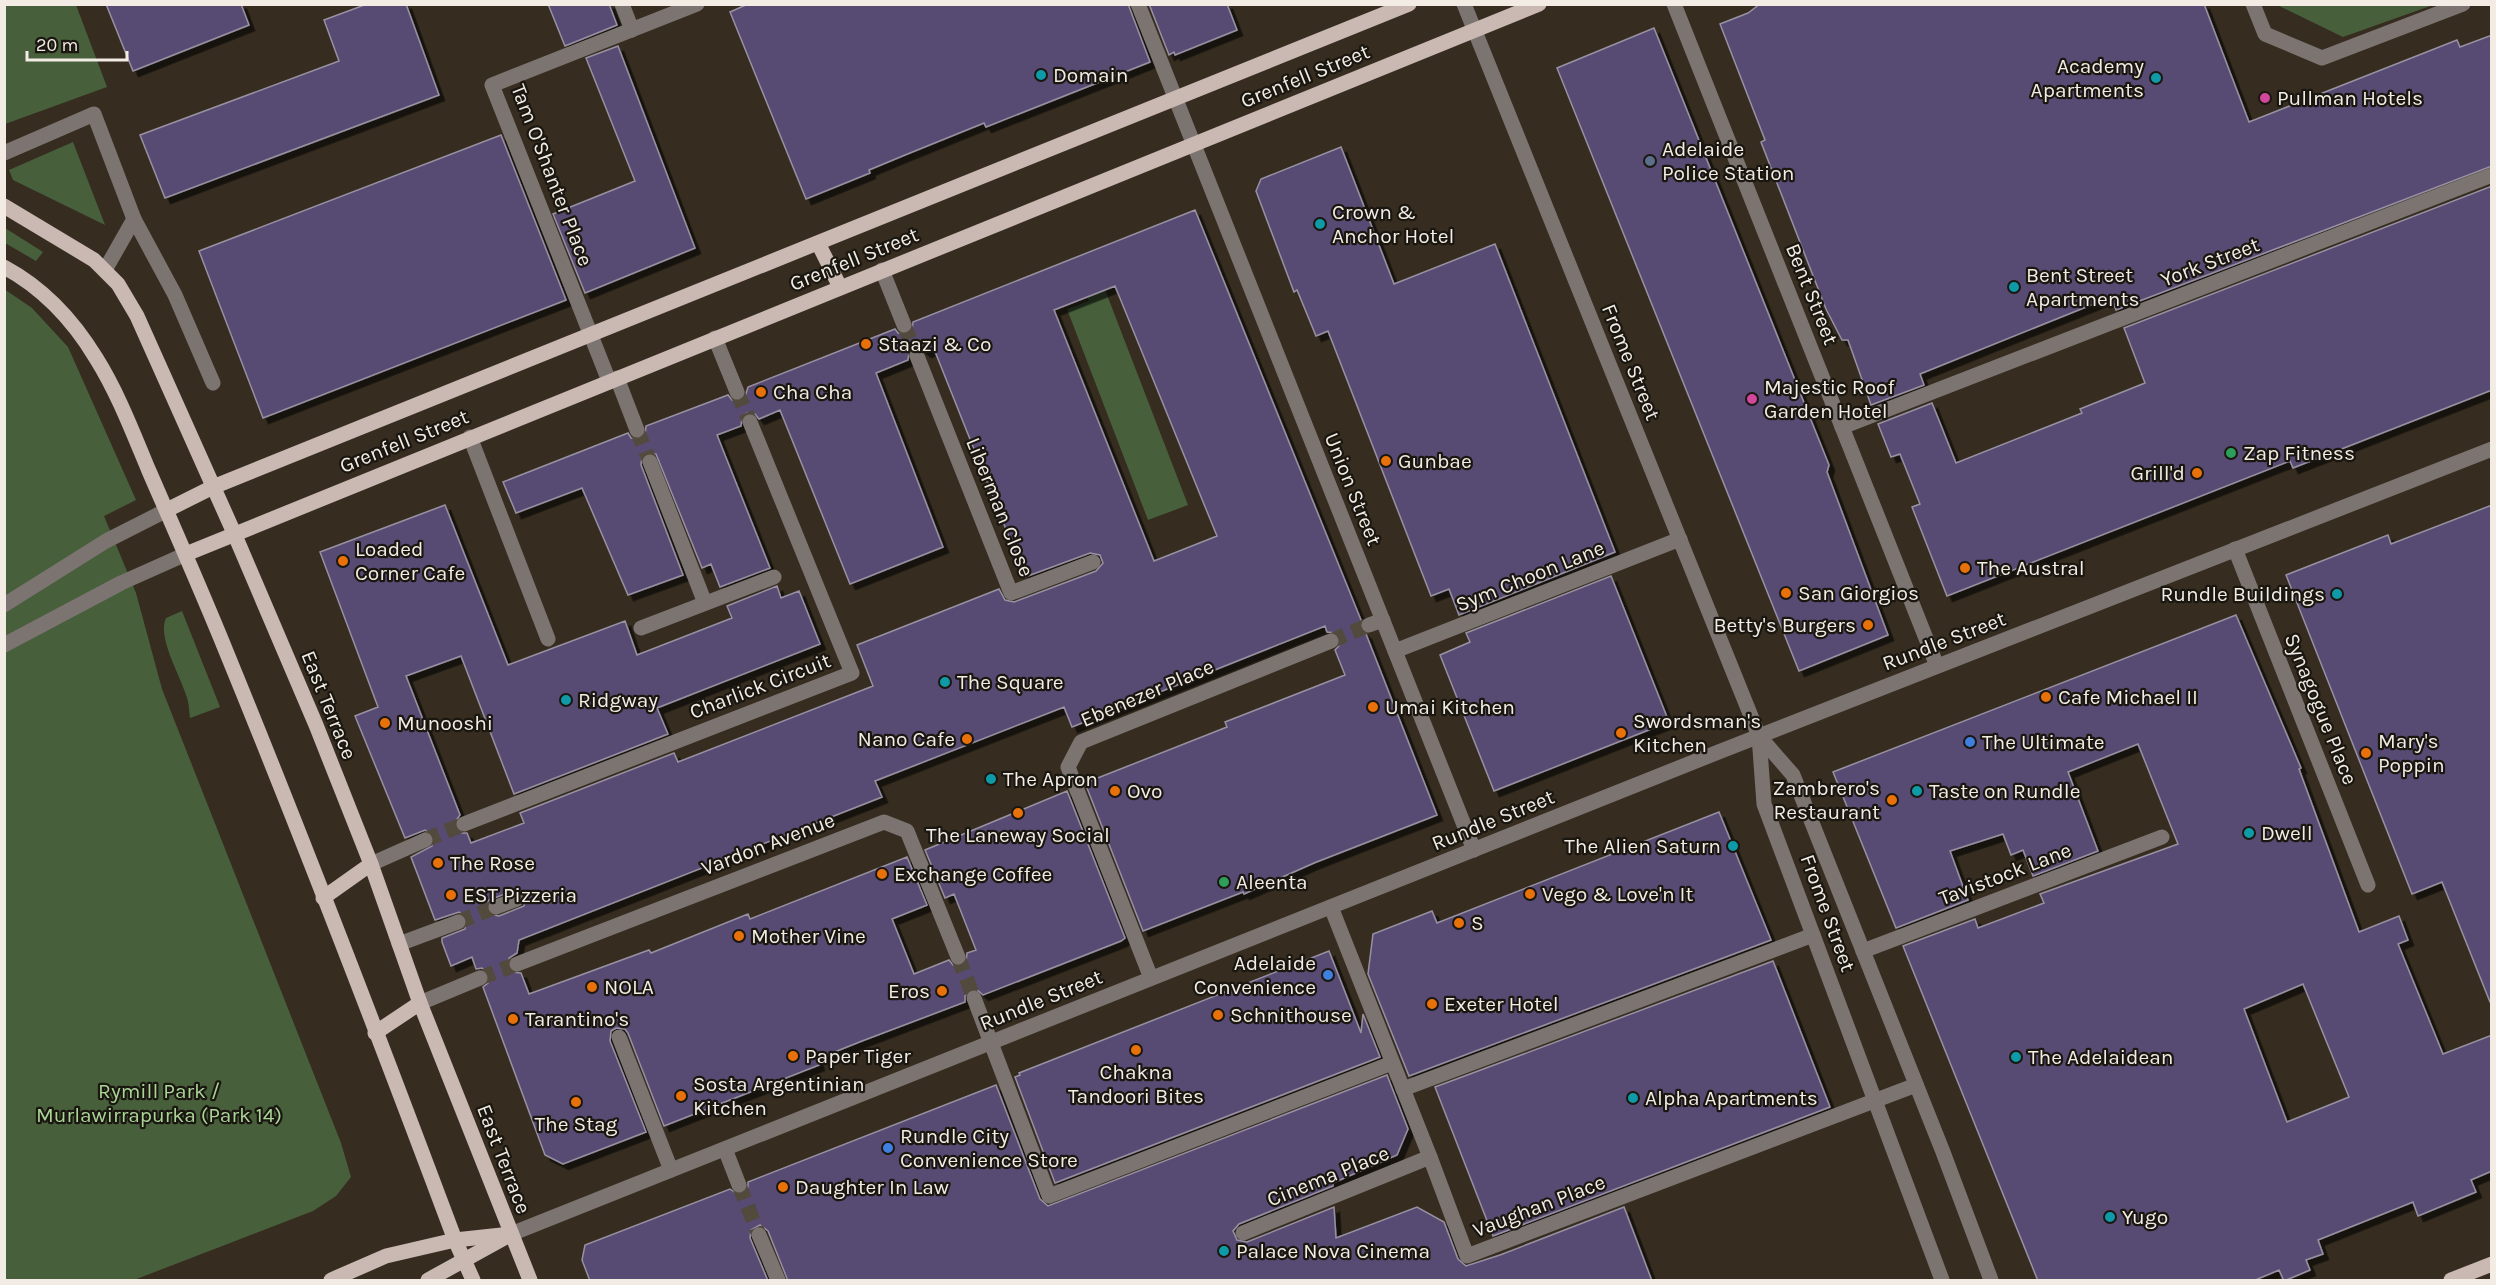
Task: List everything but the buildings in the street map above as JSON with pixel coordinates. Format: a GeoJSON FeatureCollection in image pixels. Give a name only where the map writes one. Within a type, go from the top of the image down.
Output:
{"type":"FeatureCollection","features":[{"type":"Feature","properties":{"kind":"main road","name":"Grenfell Street"},"geometry":{"type":"LineString","coordinates":[[166,510],[213,487],[1409,4]]}},
{"type":"Feature","properties":{"kind":"main road","name":"Grenfell Street"},"geometry":{"type":"LineString","coordinates":[[186,554],[1539,4]]}},
{"type":"Feature","properties":{"kind":"main road","name":"East Terrace"},"geometry":{"type":"LineString","coordinates":[[4,206],[71,245],[105,270],[118,284],[141,324],[316,725],[370,864],[420,1003],[530,1281]]}},
{"type":"Feature","properties":{"kind":"main road"},"geometry":{"type":"LineString","coordinates":[[818,243],[840,287]]}},
{"type":"Feature","properties":{"kind":"main road"},"geometry":{"type":"LineString","coordinates":[[4,267],[32,285],[63,312],[97,359],[140,448],[268,755],[455,1240],[474,1281]]}},
{"type":"Feature","properties":{"kind":"main road"},"geometry":{"type":"LineString","coordinates":[[323,898],[370,864]]}},
{"type":"Feature","properties":{"kind":"main road"},"geometry":{"type":"LineString","coordinates":[[375,1033],[420,1003]]}},
{"type":"Feature","properties":{"kind":"main road"},"geometry":{"type":"LineString","coordinates":[[331,1281],[386,1256],[455,1240],[511,1234]]}},
{"type":"Feature","properties":{"kind":"main road"},"geometry":{"type":"LineString","coordinates":[[428,1281],[511,1234]]}},
{"type":"Feature","properties":{"kind":"main road"},"geometry":{"type":"LineString","coordinates":[[2451,1281],[2492,1264]]}},
{"type":"Feature","properties":{"kind":"street"},"geometry":{"type":"LineString","coordinates":[[622,4],[632,30]]}},
{"type":"Feature","properties":{"kind":"street","name":"Tam O'Shanter Place"},"geometry":{"type":"LineString","coordinates":[[638,430],[591,334],[492,86],[697,4]]}},
{"type":"Feature","properties":{"kind":"street"},"geometry":{"type":"LineString","coordinates":[[1138,4],[1194,144]]}},
{"type":"Feature","properties":{"kind":"street","name":"Frome Street"},"geometry":{"type":"LineString","coordinates":[[1464,4],[1759,736],[1764,804],[1942,1281]]}},
{"type":"Feature","properties":{"kind":"street","name":"Bent Street"},"geometry":{"type":"LineString","coordinates":[[1674,4],[1937,666]]}},
{"type":"Feature","properties":{"kind":"street"},"geometry":{"type":"LineString","coordinates":[[2253,4],[2265,34],[2322,58],[2463,4]]}},
{"type":"Feature","properties":{"kind":"street"},"geometry":{"type":"LineString","coordinates":[[4,153],[94,114],[134,219],[175,295],[213,383]]}},
{"type":"Feature","properties":{"kind":"street","name":"Union Street"},"geometry":{"type":"LineString","coordinates":[[1194,144],[1376,622],[1395,651],[1474,850]]}},
{"type":"Feature","properties":{"kind":"street","name":"York Street"},"geometry":{"type":"LineString","coordinates":[[1842,428],[2492,175]]}},
{"type":"Feature","properties":{"kind":"street"},"geometry":{"type":"LineString","coordinates":[[105,270],[134,219]]}},
{"type":"Feature","properties":{"kind":"street"},"geometry":{"type":"LineString","coordinates":[[882,270],[904,325]]}},
{"type":"Feature","properties":{"kind":"street"},"geometry":{"type":"LineString","coordinates":[[715,338],[737,392]]}},
{"type":"Feature","properties":{"kind":"street","name":"Liberman Close"},"geometry":{"type":"LineString","coordinates":[[917,356],[1011,593],[1093,562]]}},
{"type":"Feature","properties":{"kind":"street","name":"Charlick Circuit"},"geometry":{"type":"LineString","coordinates":[[464,824],[852,673],[750,422]]}},
{"type":"Feature","properties":{"kind":"street"},"geometry":{"type":"LineString","coordinates":[[470,437],[548,639]]}},
{"type":"Feature","properties":{"kind":"street","name":"Rundle Street"},"geometry":{"type":"LineString","coordinates":[[511,1234],[1759,736],[2492,449]]}},
{"type":"Feature","properties":{"kind":"street"},"geometry":{"type":"LineString","coordinates":[[650,462],[705,603]]}},
{"type":"Feature","properties":{"kind":"street"},"geometry":{"type":"LineString","coordinates":[[4,605],[106,541],[166,510]]}},
{"type":"Feature","properties":{"kind":"street","name":"Sym Choon Lane"},"geometry":{"type":"LineString","coordinates":[[1395,651],[1680,539]]}},
{"type":"Feature","properties":{"kind":"street","name":"Synagogue Place"},"geometry":{"type":"LineString","coordinates":[[2235,549],[2368,885]]}},
{"type":"Feature","properties":{"kind":"street"},"geometry":{"type":"LineString","coordinates":[[4,645],[121,583],[186,554]]}},
{"type":"Feature","properties":{"kind":"street"},"geometry":{"type":"LineString","coordinates":[[641,628],[774,577]]}},
{"type":"Feature","properties":{"kind":"street","name":"Ebenezer Place"},"geometry":{"type":"LineString","coordinates":[[1151,978],[1068,766],[1081,742],[1331,640]]}},
{"type":"Feature","properties":{"kind":"street","name":"Frome Street"},"geometry":{"type":"LineString","coordinates":[[1759,736],[1793,775],[1991,1281]]}},
{"type":"Feature","properties":{"kind":"street","name":"Vardon Avenue"},"geometry":{"type":"LineString","coordinates":[[518,964],[884,822],[908,831],[958,957]]}},
{"type":"Feature","properties":{"kind":"street","name":"Tavistock Lane"},"geometry":{"type":"LineString","coordinates":[[1863,951],[2162,837]]}},
{"type":"Feature","properties":{"kind":"street"},"geometry":{"type":"LineString","coordinates":[[370,864],[425,840]]}},
{"type":"Feature","properties":{"kind":"street"},"geometry":{"type":"LineString","coordinates":[[496,907],[517,899]]}},
{"type":"Feature","properties":{"kind":"street","name":"Vaughan Place"},"geometry":{"type":"LineString","coordinates":[[1330,907],[1467,1256],[1875,1101]]}},
{"type":"Feature","properties":{"kind":"street"},"geometry":{"type":"LineString","coordinates":[[399,945],[458,922]]}},
{"type":"Feature","properties":{"kind":"street"},"geometry":{"type":"LineString","coordinates":[[1403,1089],[1813,935]]}},
{"type":"Feature","properties":{"kind":"street"},"geometry":{"type":"LineString","coordinates":[[420,1003],[480,978]]}},
{"type":"Feature","properties":{"kind":"street"},"geometry":{"type":"LineString","coordinates":[[974,998],[1049,1196],[1392,1063]]}},
{"type":"Feature","properties":{"kind":"street"},"geometry":{"type":"LineString","coordinates":[[619,1037],[671,1170]]}},
{"type":"Feature","properties":{"kind":"street"},"geometry":{"type":"LineString","coordinates":[[1875,1101],[1916,1085]]}},
{"type":"Feature","properties":{"kind":"street"},"geometry":{"type":"LineString","coordinates":[[724,1149],[739,1185]]}},
{"type":"Feature","properties":{"kind":"street","name":"Cinema Place"},"geometry":{"type":"LineString","coordinates":[[1243,1233],[1430,1157]]}},
{"type":"Feature","properties":{"kind":"street"},"geometry":{"type":"LineString","coordinates":[[759,1235],[778,1281]]}},
{"type":"Feature","properties":{"kind":"green space"},"geometry":{"type":"Polygon","coordinates":[[[4,5],[76,5],[107,87],[5,124],[4,5]]]}},
{"type":"Feature","properties":{"kind":"green space"},"geometry":{"type":"Polygon","coordinates":[[[2277,5],[2433,5],[2343,37],[2277,5]]]}},
{"type":"Feature","properties":{"kind":"green space"},"geometry":{"type":"Polygon","coordinates":[[[73,142],[105,225],[13,180],[9,170],[73,142]]]}},
{"type":"Feature","properties":{"kind":"green space"},"geometry":{"type":"Polygon","coordinates":[[[5,228],[43,252],[36,261],[5,243],[5,228]]]}},
{"type":"Feature","properties":{"kind":"green space"},"geometry":{"type":"Polygon","coordinates":[[[1092,256],[1188,505],[1148,520],[1067,309],[1089,301],[1074,263],[1092,256]]]}},
{"type":"Feature","properties":{"kind":"green space","name":"Rymill Park / Murlawirrapurka (Park 14)"},"geometry":{"type":"Polygon","coordinates":[[[4,289],[32,308],[68,347],[136,500],[104,516],[136,593],[162,689],[341,1143],[351,1177],[336,1196],[313,1211],[134,1280],[5,1280],[4,289]]]}},
{"type":"Feature","properties":{"kind":"green space"},"geometry":{"type":"Polygon","coordinates":[[[182,611],[220,707],[190,718],[187,698],[164,635],[166,618],[182,611]]]}},
{"type":"Feature","properties":{"kind":"tunnel"},"geometry":{"type":"LineString","coordinates":[[904,325],[917,356]]}},
{"type":"Feature","properties":{"kind":"tunnel"},"geometry":{"type":"LineString","coordinates":[[737,392],[750,422]]}},
{"type":"Feature","properties":{"kind":"tunnel"},"geometry":{"type":"LineString","coordinates":[[637,430],[650,462]]}},
{"type":"Feature","properties":{"kind":"tunnel"},"geometry":{"type":"LineString","coordinates":[[1331,641],[1369,625]]}},
{"type":"Feature","properties":{"kind":"tunnel"},"geometry":{"type":"LineString","coordinates":[[425,840],[464,824]]}},
{"type":"Feature","properties":{"kind":"tunnel"},"geometry":{"type":"LineString","coordinates":[[458,922],[496,907]]}},
{"type":"Feature","properties":{"kind":"tunnel"},"geometry":{"type":"LineString","coordinates":[[958,957],[974,998]]}},
{"type":"Feature","properties":{"kind":"tunnel"},"geometry":{"type":"LineString","coordinates":[[480,978],[517,964]]}},
{"type":"Feature","properties":{"kind":"tunnel"},"geometry":{"type":"LineString","coordinates":[[739,1185],[759,1235]]}},
{"type":"Feature","properties":{"kind":"place","name":"Domain"},"geometry":{"type":"Point","coordinates":[1041,75]}},
{"type":"Feature","properties":{"kind":"place","name":"Academy Apartments"},"geometry":{"type":"Point","coordinates":[2156,78]}},
{"type":"Feature","properties":{"kind":"place","name":"Pullman Hotels"},"geometry":{"type":"Point","coordinates":[2265,98]}},
{"type":"Feature","properties":{"kind":"place","name":"Adelaide Police Station"},"geometry":{"type":"Point","coordinates":[1650,161]}},
{"type":"Feature","properties":{"kind":"place","name":"Crown & Anchor Hotel"},"geometry":{"type":"Point","coordinates":[1320,224]}},
{"type":"Feature","properties":{"kind":"place","name":"Bent Street Apartments"},"geometry":{"type":"Point","coordinates":[2014,287]}},
{"type":"Feature","properties":{"kind":"place","name":"Staazi & Co"},"geometry":{"type":"Point","coordinates":[866,344]}},
{"type":"Feature","properties":{"kind":"place","name":"Cha Cha"},"geometry":{"type":"Point","coordinates":[761,392]}},
{"type":"Feature","properties":{"kind":"place","name":"Majestic Roof Garden Hotel"},"geometry":{"type":"Point","coordinates":[1752,399]}},
{"type":"Feature","properties":{"kind":"place","name":"Zap Fitness"},"geometry":{"type":"Point","coordinates":[2231,453]}},
{"type":"Feature","properties":{"kind":"place","name":"Gunbae"},"geometry":{"type":"Point","coordinates":[1386,461]}},
{"type":"Feature","properties":{"kind":"place","name":"Grill'd"},"geometry":{"type":"Point","coordinates":[2197,473]}},
{"type":"Feature","properties":{"kind":"place","name":"Loaded Corner Cafe"},"geometry":{"type":"Point","coordinates":[343,561]}},
{"type":"Feature","properties":{"kind":"place","name":"The Austral"},"geometry":{"type":"Point","coordinates":[1965,568]}},
{"type":"Feature","properties":{"kind":"place","name":"San Giorgios"},"geometry":{"type":"Point","coordinates":[1786,593]}},
{"type":"Feature","properties":{"kind":"place","name":"Rundle Buildings"},"geometry":{"type":"Point","coordinates":[2337,594]}},
{"type":"Feature","properties":{"kind":"place","name":"Betty's Burgers"},"geometry":{"type":"Point","coordinates":[1868,625]}},
{"type":"Feature","properties":{"kind":"place","name":"The Square"},"geometry":{"type":"Point","coordinates":[945,682]}},
{"type":"Feature","properties":{"kind":"place","name":"Cafe Michael II"},"geometry":{"type":"Point","coordinates":[2046,697]}},
{"type":"Feature","properties":{"kind":"place","name":"Ridgway"},"geometry":{"type":"Point","coordinates":[566,700]}},
{"type":"Feature","properties":{"kind":"place","name":"Umai Kitchen"},"geometry":{"type":"Point","coordinates":[1373,707]}},
{"type":"Feature","properties":{"kind":"place","name":"Munooshi"},"geometry":{"type":"Point","coordinates":[385,723]}},
{"type":"Feature","properties":{"kind":"place","name":"Swordsman's Kitchen"},"geometry":{"type":"Point","coordinates":[1621,733]}},
{"type":"Feature","properties":{"kind":"place","name":"Nano Cafe"},"geometry":{"type":"Point","coordinates":[967,739]}},
{"type":"Feature","properties":{"kind":"place","name":"The Ultimate"},"geometry":{"type":"Point","coordinates":[1970,742]}},
{"type":"Feature","properties":{"kind":"place","name":"Mary's Poppin"},"geometry":{"type":"Point","coordinates":[2366,753]}},
{"type":"Feature","properties":{"kind":"place","name":"The Apron"},"geometry":{"type":"Point","coordinates":[991,779]}},
{"type":"Feature","properties":{"kind":"place","name":"Ovo"},"geometry":{"type":"Point","coordinates":[1115,791]}},
{"type":"Feature","properties":{"kind":"place","name":"Taste on Rundle"},"geometry":{"type":"Point","coordinates":[1917,791]}},
{"type":"Feature","properties":{"kind":"place","name":"Zambrero's Restaurant"},"geometry":{"type":"Point","coordinates":[1892,800]}},
{"type":"Feature","properties":{"kind":"place","name":"The Laneway Social"},"geometry":{"type":"Point","coordinates":[1018,813]}},
{"type":"Feature","properties":{"kind":"place","name":"Dwell"},"geometry":{"type":"Point","coordinates":[2249,833]}},
{"type":"Feature","properties":{"kind":"place","name":"The Alien Saturn"},"geometry":{"type":"Point","coordinates":[1733,846]}},
{"type":"Feature","properties":{"kind":"place","name":"The Rose"},"geometry":{"type":"Point","coordinates":[438,863]}},
{"type":"Feature","properties":{"kind":"place","name":"Exchange Coffee"},"geometry":{"type":"Point","coordinates":[882,874]}},
{"type":"Feature","properties":{"kind":"place","name":"Aleenta"},"geometry":{"type":"Point","coordinates":[1224,882]}},
{"type":"Feature","properties":{"kind":"place","name":"Vego & Love'n It"},"geometry":{"type":"Point","coordinates":[1530,894]}},
{"type":"Feature","properties":{"kind":"place","name":"EST Pizzeria"},"geometry":{"type":"Point","coordinates":[451,895]}},
{"type":"Feature","properties":{"kind":"place","name":"S"},"geometry":{"type":"Point","coordinates":[1459,923]}},
{"type":"Feature","properties":{"kind":"place","name":"Mother Vine"},"geometry":{"type":"Point","coordinates":[739,936]}},
{"type":"Feature","properties":{"kind":"place","name":"Adelaide Convenience"},"geometry":{"type":"Point","coordinates":[1328,975]}},
{"type":"Feature","properties":{"kind":"place","name":"NOLA"},"geometry":{"type":"Point","coordinates":[592,987]}},
{"type":"Feature","properties":{"kind":"place","name":"Eros"},"geometry":{"type":"Point","coordinates":[942,991]}},
{"type":"Feature","properties":{"kind":"place","name":"Exeter Hotel"},"geometry":{"type":"Point","coordinates":[1432,1004]}},
{"type":"Feature","properties":{"kind":"place","name":"Schnithouse"},"geometry":{"type":"Point","coordinates":[1218,1015]}},
{"type":"Feature","properties":{"kind":"place","name":"Tarantino's"},"geometry":{"type":"Point","coordinates":[513,1019]}},
{"type":"Feature","properties":{"kind":"place","name":"Chakna Tandoori Bites"},"geometry":{"type":"Point","coordinates":[1136,1050]}},
{"type":"Feature","properties":{"kind":"place","name":"Paper Tiger"},"geometry":{"type":"Point","coordinates":[793,1056]}},
{"type":"Feature","properties":{"kind":"place","name":"The Adelaidean"},"geometry":{"type":"Point","coordinates":[2016,1057]}},
{"type":"Feature","properties":{"kind":"place","name":"Sosta Argentinian Kitchen"},"geometry":{"type":"Point","coordinates":[681,1096]}},
{"type":"Feature","properties":{"kind":"place","name":"Alpha Apartments"},"geometry":{"type":"Point","coordinates":[1633,1098]}},
{"type":"Feature","properties":{"kind":"place","name":"The Stag"},"geometry":{"type":"Point","coordinates":[576,1102]}},
{"type":"Feature","properties":{"kind":"place","name":"Rundle City Convenience Store"},"geometry":{"type":"Point","coordinates":[888,1148]}},
{"type":"Feature","properties":{"kind":"place","name":"Daughter In Law"},"geometry":{"type":"Point","coordinates":[783,1187]}},
{"type":"Feature","properties":{"kind":"place","name":"Yugo"},"geometry":{"type":"Point","coordinates":[2110,1217]}},
{"type":"Feature","properties":{"kind":"place","name":"Palace Nova Cinema"},"geometry":{"type":"Point","coordinates":[1224,1251]}}]}
